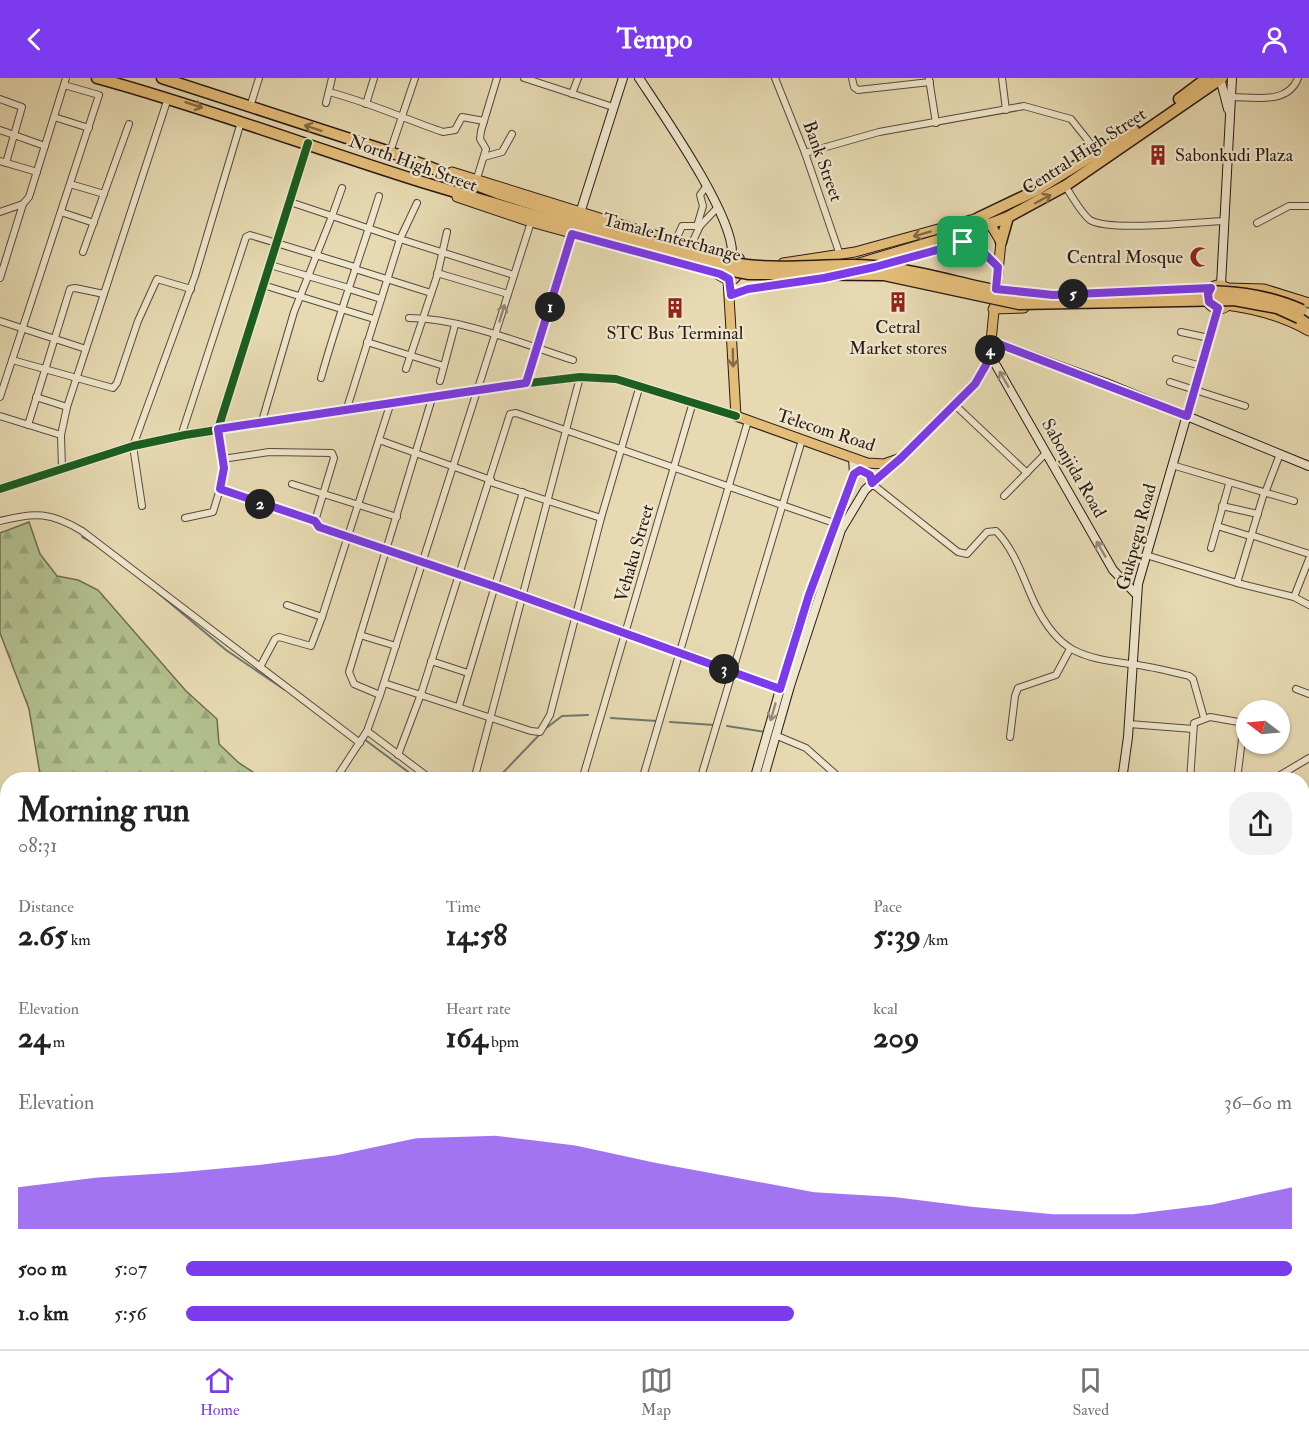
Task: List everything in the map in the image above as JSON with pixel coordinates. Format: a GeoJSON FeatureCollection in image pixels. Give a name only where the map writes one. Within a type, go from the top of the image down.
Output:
{"type":"FeatureCollection","features":[{"type":"Feature","properties":{"kind":"highway","name":"North High Street"},"geometry":{"type":"LineString","coordinates":[[162,78],[176,80],[250,107],[429,165]]}},
{"type":"Feature","properties":{"kind":"highway","name":"Central High Street"},"geometry":{"type":"LineString","coordinates":[[978,218],[1035,191],[1098,153],[1207,78]]}},
{"type":"Feature","properties":{"kind":"highway","name":"Central High Street"},"geometry":{"type":"LineString","coordinates":[[990,224],[1008,217],[1065,186],[1223,78]]}},
{"type":"Feature","properties":{"kind":"highway","name":"North High Street"},"geometry":{"type":"LineString","coordinates":[[100,79],[169,97],[421,181]]}},
{"type":"Feature","properties":{"kind":"highway","name":"Tamale Interchange"},"geometry":{"type":"LineString","coordinates":[[429,165],[500,194],[631,240]]}},
{"type":"Feature","properties":{"kind":"highway","name":"Tamale Interchange"},"geometry":{"type":"LineString","coordinates":[[421,181],[631,240],[747,265],[879,266],[1023,296],[1055,298],[1243,292],[1279,299],[1306,308],[1309,325]]}},
{"type":"Feature","properties":{"kind":"highway"},"geometry":{"type":"LineString","coordinates":[[1001,242],[1008,217]]}},
{"type":"Feature","properties":{"kind":"main road","name":"North High Street"},"geometry":{"type":"LineString","coordinates":[[429,165],[581,210],[722,256]]}},
{"type":"Feature","properties":{"kind":"main road","name":"North High Street"},"geometry":{"type":"LineString","coordinates":[[421,181],[482,206],[531,222],[720,274]]}},
{"type":"Feature","properties":{"kind":"main road"},"geometry":{"type":"LineString","coordinates":[[901,458],[956,405],[981,375],[991,341],[1001,242],[990,224],[978,218],[840,255],[776,264],[742,261],[732,254],[722,256],[717,266],[720,274],[733,278],[788,278],[879,259],[990,224]]}},
{"type":"Feature","properties":{"kind":"main road"},"geometry":{"type":"LineString","coordinates":[[736,416],[731,295],[733,278],[742,269],[742,261]]}},
{"type":"Feature","properties":{"kind":"main road"},"geometry":{"type":"LineString","coordinates":[[1219,306],[1208,298],[1220,287]]}},
{"type":"Feature","properties":{"kind":"main road"},"geometry":{"type":"LineString","coordinates":[[1219,306],[1231,297],[1220,287]]}},
{"type":"Feature","properties":{"kind":"main road"},"geometry":{"type":"LineString","coordinates":[[996,289],[1053,295],[1220,287],[1264,289],[1306,308]]}},
{"type":"Feature","properties":{"kind":"main road"},"geometry":{"type":"LineString","coordinates":[[993,309],[1219,306],[1255,309],[1283,318],[1309,331]]}},
{"type":"Feature","properties":{"kind":"main road","name":"Telecom Road"},"geometry":{"type":"LineString","coordinates":[[736,416],[875,464],[901,458]]}},
{"type":"Feature","properties":{"kind":"street"},"geometry":{"type":"LineString","coordinates":[[250,107],[259,78]]}},
{"type":"Feature","properties":{"kind":"street"},"geometry":{"type":"LineString","coordinates":[[326,103],[332,78]]}},
{"type":"Feature","properties":{"kind":"street"},"geometry":{"type":"LineString","coordinates":[[366,104],[374,78]]}},
{"type":"Feature","properties":{"kind":"street"},"geometry":{"type":"LineString","coordinates":[[390,152],[415,78]]}},
{"type":"Feature","properties":{"kind":"street"},"geometry":{"type":"LineString","coordinates":[[477,178],[486,149],[480,139],[496,78]]}},
{"type":"Feature","properties":{"kind":"street"},"geometry":{"type":"LineString","coordinates":[[528,78],[613,108]]}},
{"type":"Feature","properties":{"kind":"street"},"geometry":{"type":"LineString","coordinates":[[572,94],[578,78]]}},
{"type":"Feature","properties":{"kind":"street"},"geometry":{"type":"LineString","coordinates":[[581,210],[623,78]]}},
{"type":"Feature","properties":{"kind":"street"},"geometry":{"type":"LineString","coordinates":[[639,78],[718,207],[731,238],[732,254]]}},
{"type":"Feature","properties":{"kind":"street","name":"Bank Street"},"geometry":{"type":"LineString","coordinates":[[775,78],[806,153],[840,255]]}},
{"type":"Feature","properties":{"kind":"street"},"geometry":{"type":"LineString","coordinates":[[852,78],[854,87],[858,90],[929,80],[936,123]]}},
{"type":"Feature","properties":{"kind":"street"},"geometry":{"type":"LineString","coordinates":[[892,78],[893,86]]}},
{"type":"Feature","properties":{"kind":"street"},"geometry":{"type":"LineString","coordinates":[[1002,78],[1006,110]]}},
{"type":"Feature","properties":{"kind":"street"},"geometry":{"type":"LineString","coordinates":[[1220,287],[1232,97],[1223,78]]}},
{"type":"Feature","properties":{"kind":"street"},"geometry":{"type":"LineString","coordinates":[[1223,78],[1229,116]]}},
{"type":"Feature","properties":{"kind":"street"},"geometry":{"type":"LineString","coordinates":[[1232,97],[1272,99],[1292,88],[1298,78]]}},
{"type":"Feature","properties":{"kind":"street"},"geometry":{"type":"LineString","coordinates":[[0,397],[2,385],[23,328],[99,95],[100,79]]}},
{"type":"Feature","properties":{"kind":"street"},"geometry":{"type":"LineString","coordinates":[[0,212],[22,204],[29,197],[65,81],[99,95]]}},
{"type":"Feature","properties":{"kind":"street"},"geometry":{"type":"LineString","coordinates":[[329,92],[443,132],[454,130],[462,117],[484,121]]}},
{"type":"Feature","properties":{"kind":"street"},"geometry":{"type":"LineString","coordinates":[[62,468],[61,435],[67,407],[169,97]]}},
{"type":"Feature","properties":{"kind":"street"},"geometry":{"type":"LineString","coordinates":[[0,99],[22,106],[3,162],[37,172]]}},
{"type":"Feature","properties":{"kind":"street"},"geometry":{"type":"LineString","coordinates":[[806,153],[879,132],[1029,106],[1071,119],[1098,153]]}},
{"type":"Feature","properties":{"kind":"street"},"geometry":{"type":"LineString","coordinates":[[54,117],[88,128]]}},
{"type":"Feature","properties":{"kind":"street"},"geometry":{"type":"LineString","coordinates":[[142,506],[133,446],[191,289],[242,121]]}},
{"type":"Feature","properties":{"kind":"street"},"geometry":{"type":"LineString","coordinates":[[83,252],[129,124]]}},
{"type":"Feature","properties":{"kind":"street"},"geometry":{"type":"LineString","coordinates":[[0,130],[45,146]]}},
{"type":"Feature","properties":{"kind":"street"},"geometry":{"type":"LineString","coordinates":[[484,157],[502,152],[512,134]]}},
{"type":"Feature","properties":{"kind":"street"},"geometry":{"type":"LineString","coordinates":[[185,518],[213,513],[224,468],[218,429],[308,143]]}},
{"type":"Feature","properties":{"kind":"street"},"geometry":{"type":"LineString","coordinates":[[70,184],[104,194]]}},
{"type":"Feature","properties":{"kind":"street"},"geometry":{"type":"LineString","coordinates":[[1065,186],[1084,213],[1099,224],[1223,221]]}},
{"type":"Feature","properties":{"kind":"street"},"geometry":{"type":"LineString","coordinates":[[691,245],[699,226],[703,206],[700,195],[706,187]]}},
{"type":"Feature","properties":{"kind":"street"},"geometry":{"type":"LineString","coordinates":[[262,421],[294,312],[342,188]]}},
{"type":"Feature","properties":{"kind":"street"},"geometry":{"type":"LineString","coordinates":[[321,378],[340,309],[349,289],[379,196]]}},
{"type":"Feature","properties":{"kind":"street"},"geometry":{"type":"LineString","coordinates":[[290,202],[514,274]]}},
{"type":"Feature","properties":{"kind":"street"},"geometry":{"type":"LineString","coordinates":[[347,408],[400,239],[417,203]]}},
{"type":"Feature","properties":{"kind":"street"},"geometry":{"type":"LineString","coordinates":[[0,278],[22,204]]}},
{"type":"Feature","properties":{"kind":"street"},"geometry":{"type":"LineString","coordinates":[[1257,223],[1289,206],[1309,206]]}},
{"type":"Feature","properties":{"kind":"street"},"geometry":{"type":"LineString","coordinates":[[676,240],[682,226],[699,226],[718,207]]}},
{"type":"Feature","properties":{"kind":"street"},"geometry":{"type":"LineString","coordinates":[[61,212],[94,223]]}},
{"type":"Feature","properties":{"kind":"street"},"geometry":{"type":"LineString","coordinates":[[340,772],[367,731],[380,695],[531,222]]}},
{"type":"Feature","properties":{"kind":"street"},"geometry":{"type":"LineString","coordinates":[[406,369],[437,273],[447,232]]}},
{"type":"Feature","properties":{"kind":"street"},"geometry":{"type":"LineString","coordinates":[[526,383],[572,234]]}},
{"type":"Feature","properties":{"kind":"street"},"geometry":{"type":"LineString","coordinates":[[181,436],[246,237],[250,235],[317,255],[430,293]]}},
{"type":"Feature","properties":{"kind":"street"},"geometry":{"type":"LineString","coordinates":[[731,295],[748,289],[824,278],[875,267],[963,242],[977,246],[998,267]]}},
{"type":"Feature","properties":{"kind":"street"},"geometry":{"type":"LineString","coordinates":[[270,265],[381,299]]}},
{"type":"Feature","properties":{"kind":"street"},"geometry":{"type":"LineString","coordinates":[[437,273],[508,294]]}},
{"type":"Feature","properties":{"kind":"street"},"geometry":{"type":"LineString","coordinates":[[12,360],[76,380],[114,387],[156,279],[191,289]]}},
{"type":"Feature","properties":{"kind":"street"},"geometry":{"type":"LineString","coordinates":[[263,285],[374,319]]}},
{"type":"Feature","properties":{"kind":"street"},"geometry":{"type":"LineString","coordinates":[[28,425],[70,289],[104,294]]}},
{"type":"Feature","properties":{"kind":"street","name":"Gukpegu Road"},"geometry":{"type":"LineString","coordinates":[[1123,772],[1129,724],[1136,594],[1219,306]]}},
{"type":"Feature","properties":{"kind":"street"},"geometry":{"type":"LineString","coordinates":[[409,318],[422,318],[455,325],[573,360]]}},
{"type":"Feature","properties":{"kind":"street"},"geometry":{"type":"LineString","coordinates":[[0,321],[86,349]]}},
{"type":"Feature","properties":{"kind":"street"},"geometry":{"type":"LineString","coordinates":[[440,381],[455,325]]}},
{"type":"Feature","properties":{"kind":"street"},"geometry":{"type":"LineString","coordinates":[[1181,332],[1209,338]]}},
{"type":"Feature","properties":{"kind":"street"},"geometry":{"type":"LineString","coordinates":[[991,341],[1187,416],[1309,466]]}},
{"type":"Feature","properties":{"kind":"street"},"geometry":{"type":"LineString","coordinates":[[367,342],[444,366]]}},
{"type":"Feature","properties":{"kind":"street","name":"Sabonjida Road"},"geometry":{"type":"LineString","coordinates":[[989,353],[1113,570],[1136,594]]}},
{"type":"Feature","properties":{"kind":"street"},"geometry":{"type":"LineString","coordinates":[[1176,359],[1201,366]]}},
{"type":"Feature","properties":{"kind":"street"},"geometry":{"type":"LineString","coordinates":[[0,489],[133,446],[181,436],[433,395],[580,377],[600,376],[640,385],[736,416]]}},
{"type":"Feature","properties":{"kind":"street"},"geometry":{"type":"LineString","coordinates":[[476,772],[580,377]]}},
{"type":"Feature","properties":{"kind":"street"},"geometry":{"type":"LineString","coordinates":[[1170,382],[1245,406]]}},
{"type":"Feature","properties":{"kind":"street"},"geometry":{"type":"LineString","coordinates":[[384,683],[536,732],[543,729],[550,715],[601,519],[640,385]]}},
{"type":"Feature","properties":{"kind":"street"},"geometry":{"type":"LineString","coordinates":[[380,695],[358,687],[349,677],[433,395]]}},
{"type":"Feature","properties":{"kind":"street"},"geometry":{"type":"LineString","coordinates":[[36,398],[67,407]]}},
{"type":"Feature","properties":{"kind":"street"},"geometry":{"type":"LineString","coordinates":[[260,666],[275,639],[306,645],[314,644],[391,402]]}},
{"type":"Feature","properties":{"kind":"street","name":"Vehaku Street"},"geometry":{"type":"LineString","coordinates":[[584,772],[627,634],[693,402]]}},
{"type":"Feature","properties":{"kind":"street"},"geometry":{"type":"LineString","coordinates":[[956,405],[1027,473]]}},
{"type":"Feature","properties":{"kind":"street"},"geometry":{"type":"LineString","coordinates":[[398,755],[421,694],[491,481],[510,414],[516,413],[567,429],[728,488],[834,523]]}},
{"type":"Feature","properties":{"kind":"street"},"geometry":{"type":"LineString","coordinates":[[0,416],[61,435]]}},
{"type":"Feature","properties":{"kind":"street"},"geometry":{"type":"LineString","coordinates":[[644,772],[748,421]]}},
{"type":"Feature","properties":{"kind":"street"},"geometry":{"type":"LineString","coordinates":[[379,440],[601,519]]}},
{"type":"Feature","properties":{"kind":"street"},"geometry":{"type":"LineString","coordinates":[[702,772],[802,440]]}},
{"type":"Feature","properties":{"kind":"street"},"geometry":{"type":"LineString","coordinates":[[222,459],[269,452],[332,453],[334,458],[315,521]]}},
{"type":"Feature","properties":{"kind":"street"},"geometry":{"type":"LineString","coordinates":[[1004,496],[1046,453]]}},
{"type":"Feature","properties":{"kind":"street"},"geometry":{"type":"LineString","coordinates":[[1237,583],[1264,493],[1280,454]]}},
{"type":"Feature","properties":{"kind":"street"},"geometry":{"type":"LineString","coordinates":[[756,772],[780,689],[834,523],[854,474],[853,458]]}},
{"type":"Feature","properties":{"kind":"street"},"geometry":{"type":"LineString","coordinates":[[765,772],[836,543],[853,507],[872,483],[901,458]]}},
{"type":"Feature","properties":{"kind":"street"},"geometry":{"type":"LineString","coordinates":[[1172,465],[1229,484],[1294,501]]}},
{"type":"Feature","properties":{"kind":"street"},"geometry":{"type":"LineString","coordinates":[[854,474],[860,470],[865,471],[870,475],[872,483],[963,554],[971,552],[989,530],[996,531],[1045,621],[1070,649],[1092,659],[1132,664],[1191,678],[1204,718]]}},
{"type":"Feature","properties":{"kind":"street"},"geometry":{"type":"LineString","coordinates":[[292,484],[397,517]]}},
{"type":"Feature","properties":{"kind":"street"},"geometry":{"type":"LineString","coordinates":[[1211,548],[1229,484]]}},
{"type":"Feature","properties":{"kind":"street"},"geometry":{"type":"LineString","coordinates":[[220,489],[315,521],[319,527],[496,587],[780,689]]}},
{"type":"Feature","properties":{"kind":"street"},"geometry":{"type":"LineString","coordinates":[[459,706],[523,492]]}},
{"type":"Feature","properties":{"kind":"street"},"geometry":{"type":"LineString","coordinates":[[1222,506],[1258,514]]}},
{"type":"Feature","properties":{"kind":"street"},"geometry":{"type":"LineString","coordinates":[[0,521],[34,513],[73,525],[360,743]]}},
{"type":"Feature","properties":{"kind":"street"},"geometry":{"type":"LineString","coordinates":[[1217,526],[1309,554]]}},
{"type":"Feature","properties":{"kind":"street"},"geometry":{"type":"LineString","coordinates":[[1146,555],[1237,583],[1293,597],[1309,605]]}},
{"type":"Feature","properties":{"kind":"street"},"geometry":{"type":"LineString","coordinates":[[1293,597],[1309,559]]}},
{"type":"Feature","properties":{"kind":"street"},"geometry":{"type":"LineString","coordinates":[[287,605],[322,617]]}},
{"type":"Feature","properties":{"kind":"street"},"geometry":{"type":"LineString","coordinates":[[360,635],[396,646]]}},
{"type":"Feature","properties":{"kind":"street"},"geometry":{"type":"LineString","coordinates":[[1010,737],[1018,688],[1056,675],[1070,649]]}},
{"type":"Feature","properties":{"kind":"street"},"geometry":{"type":"LineString","coordinates":[[431,662],[468,673]]}},
{"type":"Feature","properties":{"kind":"street"},"geometry":{"type":"LineString","coordinates":[[1296,689],[1309,694]]}},
{"type":"Feature","properties":{"kind":"street"},"geometry":{"type":"LineString","coordinates":[[1190,772],[1193,729],[1196,721],[1204,718],[1244,723],[1238,772]]}},
{"type":"Feature","properties":{"kind":"street"},"geometry":{"type":"LineString","coordinates":[[1129,724],[1193,729]]}},
{"type":"Feature","properties":{"kind":"street"},"geometry":{"type":"LineString","coordinates":[[367,731],[420,772]]}},
{"type":"Feature","properties":{"kind":"street"},"geometry":{"type":"LineString","coordinates":[[775,735],[806,748],[833,772]]}},
{"type":"Feature","properties":{"kind":"street"},"geometry":{"type":"LineString","coordinates":[[1285,772],[1309,758]]}},
{"type":"Feature","properties":{"kind":"green space"},"geometry":{"type":"Polygon","coordinates":[[[29,522],[40,554],[57,576],[78,580],[98,590],[186,691],[217,719],[219,744],[239,763],[253,772],[40,772],[29,709],[0,633],[0,533],[29,522]]]}},
{"type":"Feature","properties":{"kind":"waterway"},"geometry":{"type":"LineString","coordinates":[[82,537],[98,546]]}},
{"type":"Feature","properties":{"kind":"waterway"},"geometry":{"type":"LineString","coordinates":[[152,588],[226,650],[285,690]]}},
{"type":"Feature","properties":{"kind":"waterway"},"geometry":{"type":"LineString","coordinates":[[545,729],[562,716],[588,715]]}},
{"type":"Feature","properties":{"kind":"waterway"},"geometry":{"type":"LineString","coordinates":[[611,718],[657,721]]}},
{"type":"Feature","properties":{"kind":"waterway"},"geometry":{"type":"LineString","coordinates":[[670,722],[714,725]]}},
{"type":"Feature","properties":{"kind":"waterway"},"geometry":{"type":"LineString","coordinates":[[727,726],[766,732]]}},
{"type":"Feature","properties":{"kind":"waterway"},"geometry":{"type":"LineString","coordinates":[[504,772],[541,733]]}},
{"type":"Feature","properties":{"kind":"waterway"},"geometry":{"type":"LineString","coordinates":[[364,739],[408,772]]}},
{"type":"Feature","properties":{"kind":"cycle path"},"geometry":{"type":"LineString","coordinates":[[308,143],[218,429],[224,468],[220,489],[315,521],[319,527],[496,587],[779,689]]}},
{"type":"Feature","properties":{"kind":"cycle path"},"geometry":{"type":"LineString","coordinates":[[0,489],[133,446],[185,435],[479,389],[580,377],[616,379],[736,416]]}},
{"type":"Feature","properties":{"kind":"place","name":"Sabonkudi Plaza"},"geometry":{"type":"Point","coordinates":[1158,155]}},
{"type":"Feature","properties":{"kind":"place","name":"Central Mosque"},"geometry":{"type":"Point","coordinates":[1200,257]}},
{"type":"Feature","properties":{"kind":"place","name":"Cetral Market stores"},"geometry":{"type":"Point","coordinates":[898,302]}},
{"type":"Feature","properties":{"kind":"place","name":"STC Bus Terminal"},"geometry":{"type":"Point","coordinates":[675,308]}},
{"type":"Feature","properties":{"kind":"route"},"geometry":{"type":"LineString","coordinates":[[572,234],[713,271],[729,279],[731,295],[748,289],[824,278],[875,267],[963,242],[977,246],[998,267],[996,289],[1053,295],[1211,288],[1208,294],[1209,302],[1218,308],[1187,416],[1106,383],[991,341],[986,365],[981,375],[956,405],[872,483],[870,475],[865,471],[860,470],[854,474],[809,595],[780,689],[496,587],[316,526],[315,521],[255,502],[245,495],[220,489],[224,468],[218,429],[318,412],[526,383],[572,234]]}}]}
